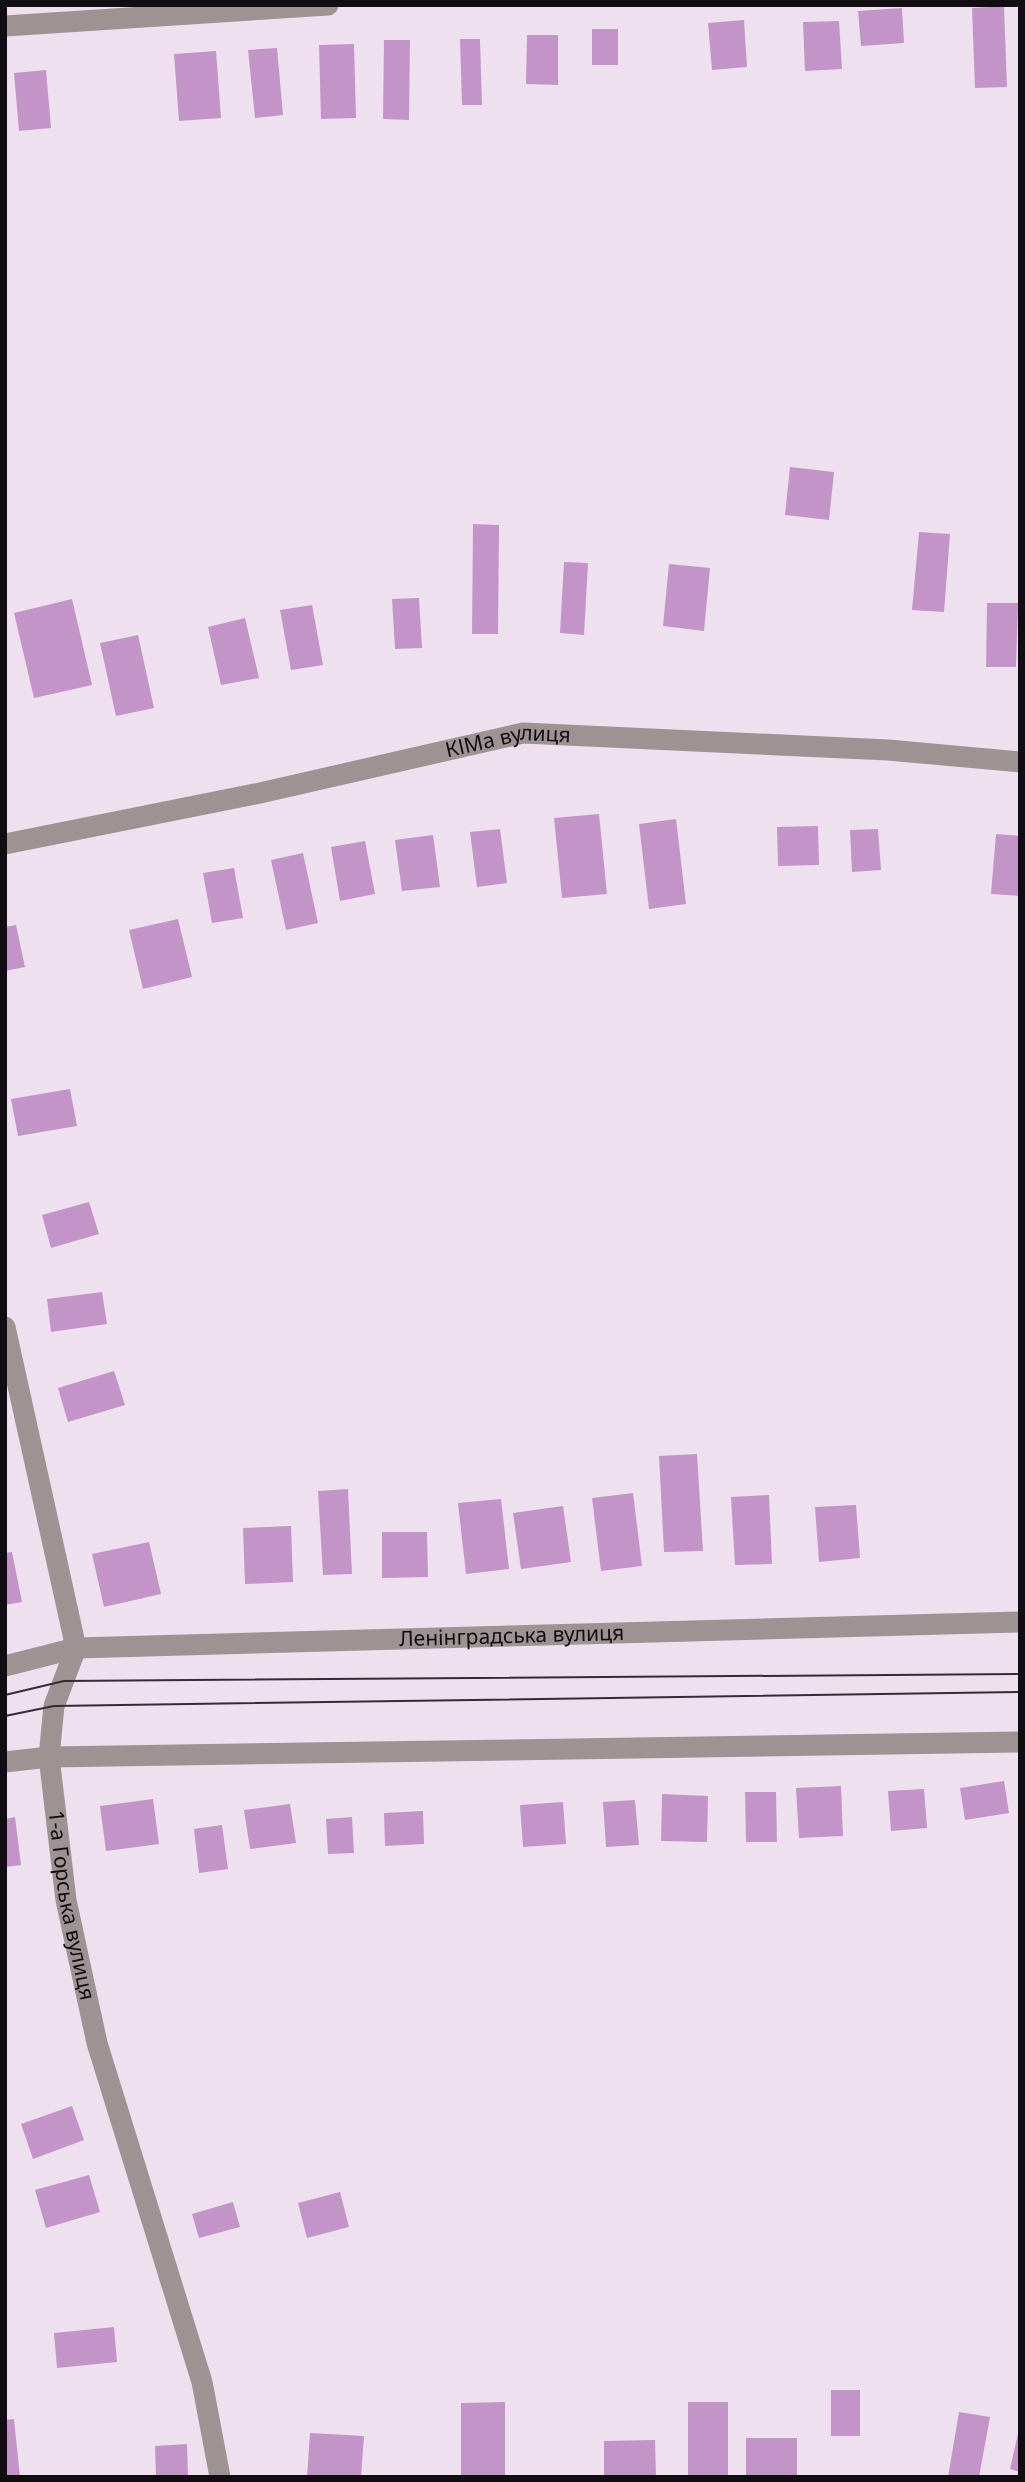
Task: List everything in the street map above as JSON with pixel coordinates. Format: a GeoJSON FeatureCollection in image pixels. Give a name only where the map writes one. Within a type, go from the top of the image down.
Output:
{"type":"FeatureCollection","features":[{"type":"Feature","properties":{"kind":"street"},"geometry":{"type":"LineString","coordinates":[[5,26],[328,5]]}},
{"type":"Feature","properties":{"kind":"street","name":"КІМа вулиця"},"geometry":{"type":"LineString","coordinates":[[5,844],[260,793],[523,733],[888,750],[1020,762]]}},
{"type":"Feature","properties":{"kind":"street"},"geometry":{"type":"LineString","coordinates":[[5,1326],[76,1648]]}},
{"type":"Feature","properties":{"kind":"street","name":"Ленінградська вулиця"},"geometry":{"type":"LineString","coordinates":[[5,1666],[76,1648],[1020,1622]]}},
{"type":"Feature","properties":{"kind":"street","name":"1-а Горська вулиця"},"geometry":{"type":"LineString","coordinates":[[76,1648],[54,1706],[49,1757],[66,1900],[97,2043],[202,2382],[220,2477]]}},
{"type":"Feature","properties":{"kind":"street"},"geometry":{"type":"LineString","coordinates":[[5,1762],[49,1757],[1020,1742]]}},
{"type":"Feature","properties":{"kind":"building"},"geometry":{"type":"Polygon","coordinates":[[[1004,6],[1007,87],[975,88],[972,8],[1004,6]]]}},
{"type":"Feature","properties":{"kind":"building"},"geometry":{"type":"Polygon","coordinates":[[[902,8],[904,43],[861,46],[858,11],[902,8]]]}},
{"type":"Feature","properties":{"kind":"building"},"geometry":{"type":"Polygon","coordinates":[[[744,20],[747,67],[712,70],[708,23],[744,20]]]}},
{"type":"Feature","properties":{"kind":"building"},"geometry":{"type":"Polygon","coordinates":[[[839,21],[842,69],[805,71],[803,22],[839,21]]]}},
{"type":"Feature","properties":{"kind":"building"},"geometry":{"type":"Polygon","coordinates":[[[592,29],[618,29],[618,65],[592,65],[592,29]]]}},
{"type":"Feature","properties":{"kind":"building"},"geometry":{"type":"Polygon","coordinates":[[[527,35],[558,35],[558,85],[526,84],[527,35]]]}},
{"type":"Feature","properties":{"kind":"building"},"geometry":{"type":"Polygon","coordinates":[[[460,39],[480,39],[482,105],[462,105],[460,39]]]}},
{"type":"Feature","properties":{"kind":"building"},"geometry":{"type":"Polygon","coordinates":[[[384,40],[410,40],[409,120],[383,119],[384,40]]]}},
{"type":"Feature","properties":{"kind":"building"},"geometry":{"type":"Polygon","coordinates":[[[354,44],[356,118],[321,119],[319,45],[354,44]]]}},
{"type":"Feature","properties":{"kind":"building"},"geometry":{"type":"Polygon","coordinates":[[[277,48],[283,115],[255,118],[248,50],[277,48]]]}},
{"type":"Feature","properties":{"kind":"building"},"geometry":{"type":"Polygon","coordinates":[[[216,51],[221,118],[179,121],[174,54],[216,51]]]}},
{"type":"Feature","properties":{"kind":"building"},"geometry":{"type":"Polygon","coordinates":[[[46,70],[51,128],[19,131],[14,73],[46,70]]]}},
{"type":"Feature","properties":{"kind":"building"},"geometry":{"type":"Polygon","coordinates":[[[790,467],[834,472],[829,520],[785,515],[790,467]]]}},
{"type":"Feature","properties":{"kind":"building"},"geometry":{"type":"Polygon","coordinates":[[[473,524],[499,525],[498,634],[472,634],[473,524]]]}},
{"type":"Feature","properties":{"kind":"building"},"geometry":{"type":"Polygon","coordinates":[[[919,532],[950,534],[944,612],[912,610],[919,532]]]}},
{"type":"Feature","properties":{"kind":"building"},"geometry":{"type":"Polygon","coordinates":[[[564,562],[588,563],[584,635],[560,633],[564,562]]]}},
{"type":"Feature","properties":{"kind":"building"},"geometry":{"type":"Polygon","coordinates":[[[669,564],[710,568],[704,631],[663,626],[669,564]]]}},
{"type":"Feature","properties":{"kind":"building"},"geometry":{"type":"Polygon","coordinates":[[[419,598],[422,648],[395,649],[392,599],[419,598]]]}},
{"type":"Feature","properties":{"kind":"building"},"geometry":{"type":"Polygon","coordinates":[[[72,599],[92,685],[34,698],[14,613],[72,599]]]}},
{"type":"Feature","properties":{"kind":"building"},"geometry":{"type":"Polygon","coordinates":[[[987,603],[1018,603],[1016,667],[986,667],[987,603]]]}},
{"type":"Feature","properties":{"kind":"building"},"geometry":{"type":"Polygon","coordinates":[[[312,605],[323,665],[291,670],[280,610],[312,605]]]}},
{"type":"Feature","properties":{"kind":"building"},"geometry":{"type":"Polygon","coordinates":[[[245,618],[259,678],[221,685],[208,627],[245,618]]]}},
{"type":"Feature","properties":{"kind":"building"},"geometry":{"type":"Polygon","coordinates":[[[138,635],[154,708],[116,716],[100,643],[138,635]]]}},
{"type":"Feature","properties":{"kind":"building"},"geometry":{"type":"Polygon","coordinates":[[[599,814],[607,894],[562,898],[554,818],[599,814]]]}},
{"type":"Feature","properties":{"kind":"building"},"geometry":{"type":"Polygon","coordinates":[[[676,819],[686,904],[649,909],[639,824],[676,819]]]}},
{"type":"Feature","properties":{"kind":"building"},"geometry":{"type":"Polygon","coordinates":[[[818,826],[819,865],[778,866],[777,827],[818,826]]]}},
{"type":"Feature","properties":{"kind":"building"},"geometry":{"type":"Polygon","coordinates":[[[500,829],[507,883],[477,887],[470,832],[500,829]]]}},
{"type":"Feature","properties":{"kind":"building"},"geometry":{"type":"Polygon","coordinates":[[[878,829],[881,870],[852,872],[850,830],[878,829]]]}},
{"type":"Feature","properties":{"kind":"building"},"geometry":{"type":"Polygon","coordinates":[[[996,834],[1020,836],[1020,896],[991,894],[996,834]]]}},
{"type":"Feature","properties":{"kind":"building"},"geometry":{"type":"Polygon","coordinates":[[[433,835],[440,887],[402,891],[395,840],[433,835]]]}},
{"type":"Feature","properties":{"kind":"building"},"geometry":{"type":"Polygon","coordinates":[[[365,841],[375,894],[340,901],[331,847],[365,841]]]}},
{"type":"Feature","properties":{"kind":"building"},"geometry":{"type":"Polygon","coordinates":[[[303,853],[318,923],[286,930],[271,860],[303,853]]]}},
{"type":"Feature","properties":{"kind":"building"},"geometry":{"type":"Polygon","coordinates":[[[234,868],[243,918],[212,923],[203,873],[234,868]]]}},
{"type":"Feature","properties":{"kind":"building"},"geometry":{"type":"Polygon","coordinates":[[[178,919],[192,977],[143,989],[129,930],[178,919]]]}},
{"type":"Feature","properties":{"kind":"building"},"geometry":{"type":"Polygon","coordinates":[[[16,925],[25,967],[5,971],[5,927],[16,925]]]}},
{"type":"Feature","properties":{"kind":"building"},"geometry":{"type":"Polygon","coordinates":[[[70,1089],[77,1126],[18,1136],[11,1099],[70,1089]]]}},
{"type":"Feature","properties":{"kind":"building"},"geometry":{"type":"Polygon","coordinates":[[[89,1202],[99,1234],[51,1248],[42,1215],[89,1202]]]}},
{"type":"Feature","properties":{"kind":"building"},"geometry":{"type":"Polygon","coordinates":[[[102,1292],[107,1324],[51,1332],[47,1299],[102,1292]]]}},
{"type":"Feature","properties":{"kind":"building"},"geometry":{"type":"Polygon","coordinates":[[[114,1371],[125,1405],[68,1422],[58,1388],[114,1371]]]}},
{"type":"Feature","properties":{"kind":"building"},"geometry":{"type":"Polygon","coordinates":[[[697,1454],[703,1551],[664,1552],[659,1456],[697,1454]]]}},
{"type":"Feature","properties":{"kind":"building"},"geometry":{"type":"Polygon","coordinates":[[[348,1489],[352,1574],[323,1575],[318,1491],[348,1489]]]}},
{"type":"Feature","properties":{"kind":"building"},"geometry":{"type":"Polygon","coordinates":[[[633,1493],[642,1566],[601,1571],[592,1498],[633,1493]]]}},
{"type":"Feature","properties":{"kind":"building"},"geometry":{"type":"Polygon","coordinates":[[[769,1495],[772,1564],[735,1565],[731,1497],[769,1495]]]}},
{"type":"Feature","properties":{"kind":"building"},"geometry":{"type":"Polygon","coordinates":[[[501,1499],[509,1569],[466,1574],[458,1503],[501,1499]]]}},
{"type":"Feature","properties":{"kind":"building"},"geometry":{"type":"Polygon","coordinates":[[[856,1505],[860,1558],[819,1562],[815,1507],[856,1505]]]}},
{"type":"Feature","properties":{"kind":"building"},"geometry":{"type":"Polygon","coordinates":[[[563,1506],[571,1562],[521,1569],[513,1513],[563,1506]]]}},
{"type":"Feature","properties":{"kind":"building"},"geometry":{"type":"Polygon","coordinates":[[[291,1526],[293,1582],[245,1584],[243,1528],[291,1526]]]}},
{"type":"Feature","properties":{"kind":"building"},"geometry":{"type":"Polygon","coordinates":[[[382,1532],[427,1532],[428,1577],[382,1578],[382,1532]]]}},
{"type":"Feature","properties":{"kind":"building"},"geometry":{"type":"Polygon","coordinates":[[[149,1542],[161,1594],[104,1607],[92,1554],[149,1542]]]}},
{"type":"Feature","properties":{"kind":"building"},"geometry":{"type":"Polygon","coordinates":[[[12,1552],[22,1602],[5,1605],[5,1553],[12,1552]]]}},
{"type":"Feature","properties":{"kind":"building"},"geometry":{"type":"Polygon","coordinates":[[[1004,1781],[1009,1813],[965,1820],[960,1788],[1004,1781]]]}},
{"type":"Feature","properties":{"kind":"building"},"geometry":{"type":"Polygon","coordinates":[[[841,1786],[843,1836],[799,1838],[796,1788],[841,1786]]]}},
{"type":"Feature","properties":{"kind":"building"},"geometry":{"type":"Polygon","coordinates":[[[924,1789],[927,1828],[891,1831],[888,1791],[924,1789]]]}},
{"type":"Feature","properties":{"kind":"building"},"geometry":{"type":"Polygon","coordinates":[[[745,1792],[776,1792],[777,1842],[746,1842],[745,1792]]]}},
{"type":"Feature","properties":{"kind":"building"},"geometry":{"type":"Polygon","coordinates":[[[662,1794],[708,1796],[707,1842],[661,1841],[662,1794]]]}},
{"type":"Feature","properties":{"kind":"building"},"geometry":{"type":"Polygon","coordinates":[[[153,1799],[159,1844],[106,1851],[100,1806],[153,1799]]]}},
{"type":"Feature","properties":{"kind":"building"},"geometry":{"type":"Polygon","coordinates":[[[635,1800],[639,1845],[606,1847],[603,1802],[635,1800]]]}},
{"type":"Feature","properties":{"kind":"building"},"geometry":{"type":"Polygon","coordinates":[[[563,1802],[566,1844],[523,1847],[520,1805],[563,1802]]]}},
{"type":"Feature","properties":{"kind":"building"},"geometry":{"type":"Polygon","coordinates":[[[290,1804],[296,1843],[250,1849],[244,1810],[290,1804]]]}},
{"type":"Feature","properties":{"kind":"building"},"geometry":{"type":"Polygon","coordinates":[[[423,1811],[424,1844],[385,1846],[384,1813],[423,1811]]]}},
{"type":"Feature","properties":{"kind":"building"},"geometry":{"type":"Polygon","coordinates":[[[15,1817],[21,1865],[5,1867],[5,1819],[15,1817]]]}},
{"type":"Feature","properties":{"kind":"building"},"geometry":{"type":"Polygon","coordinates":[[[352,1817],[354,1853],[328,1854],[326,1819],[352,1817]]]}},
{"type":"Feature","properties":{"kind":"building"},"geometry":{"type":"Polygon","coordinates":[[[222,1825],[228,1869],[199,1873],[194,1829],[222,1825]]]}},
{"type":"Feature","properties":{"kind":"building"},"geometry":{"type":"Polygon","coordinates":[[[72,2106],[84,2140],[33,2159],[21,2124],[72,2106]]]}},
{"type":"Feature","properties":{"kind":"building"},"geometry":{"type":"Polygon","coordinates":[[[89,2175],[100,2212],[46,2228],[35,2190],[89,2175]]]}},
{"type":"Feature","properties":{"kind":"building"},"geometry":{"type":"Polygon","coordinates":[[[340,2192],[349,2227],[307,2238],[298,2203],[340,2192]]]}},
{"type":"Feature","properties":{"kind":"building"},"geometry":{"type":"Polygon","coordinates":[[[233,2202],[240,2227],[199,2238],[192,2214],[233,2202]]]}},
{"type":"Feature","properties":{"kind":"building"},"geometry":{"type":"Polygon","coordinates":[[[114,2327],[117,2362],[57,2368],[54,2333],[114,2327]]]}},
{"type":"Feature","properties":{"kind":"building"},"geometry":{"type":"Polygon","coordinates":[[[831,2390],[860,2390],[860,2436],[831,2436],[831,2390]]]}},
{"type":"Feature","properties":{"kind":"building"},"geometry":{"type":"Polygon","coordinates":[[[505,2402],[505,2477],[461,2477],[461,2403],[505,2402]]]}},
{"type":"Feature","properties":{"kind":"building"},"geometry":{"type":"Polygon","coordinates":[[[688,2402],[728,2402],[728,2477],[688,2477],[688,2402]]]}},
{"type":"Feature","properties":{"kind":"building"},"geometry":{"type":"Polygon","coordinates":[[[959,2412],[990,2417],[979,2477],[948,2477],[959,2412]]]}},
{"type":"Feature","properties":{"kind":"building"},"geometry":{"type":"Polygon","coordinates":[[[14,2419],[20,2477],[5,2477],[5,2420],[14,2419]]]}},
{"type":"Feature","properties":{"kind":"building"},"geometry":{"type":"Polygon","coordinates":[[[1020,2429],[1020,2472],[1010,2469],[1020,2429]]]}},
{"type":"Feature","properties":{"kind":"building"},"geometry":{"type":"Polygon","coordinates":[[[310,2433],[364,2436],[361,2477],[307,2477],[310,2433]]]}},
{"type":"Feature","properties":{"kind":"building"},"geometry":{"type":"Polygon","coordinates":[[[746,2438],[797,2438],[797,2475],[746,2476],[746,2438]]]}},
{"type":"Feature","properties":{"kind":"building"},"geometry":{"type":"Polygon","coordinates":[[[655,2440],[656,2477],[604,2477],[604,2441],[655,2440]]]}},
{"type":"Feature","properties":{"kind":"building"},"geometry":{"type":"Polygon","coordinates":[[[187,2444],[188,2477],[156,2477],[155,2446],[187,2444]]]}},
{"type":"Feature","properties":{"kind":"tram line"},"geometry":{"type":"LineString","coordinates":[[5,1695],[64,1681],[1020,1674]]}},
{"type":"Feature","properties":{"kind":"tram line"},"geometry":{"type":"LineString","coordinates":[[5,1716],[54,1706],[1020,1692]]}}]}
